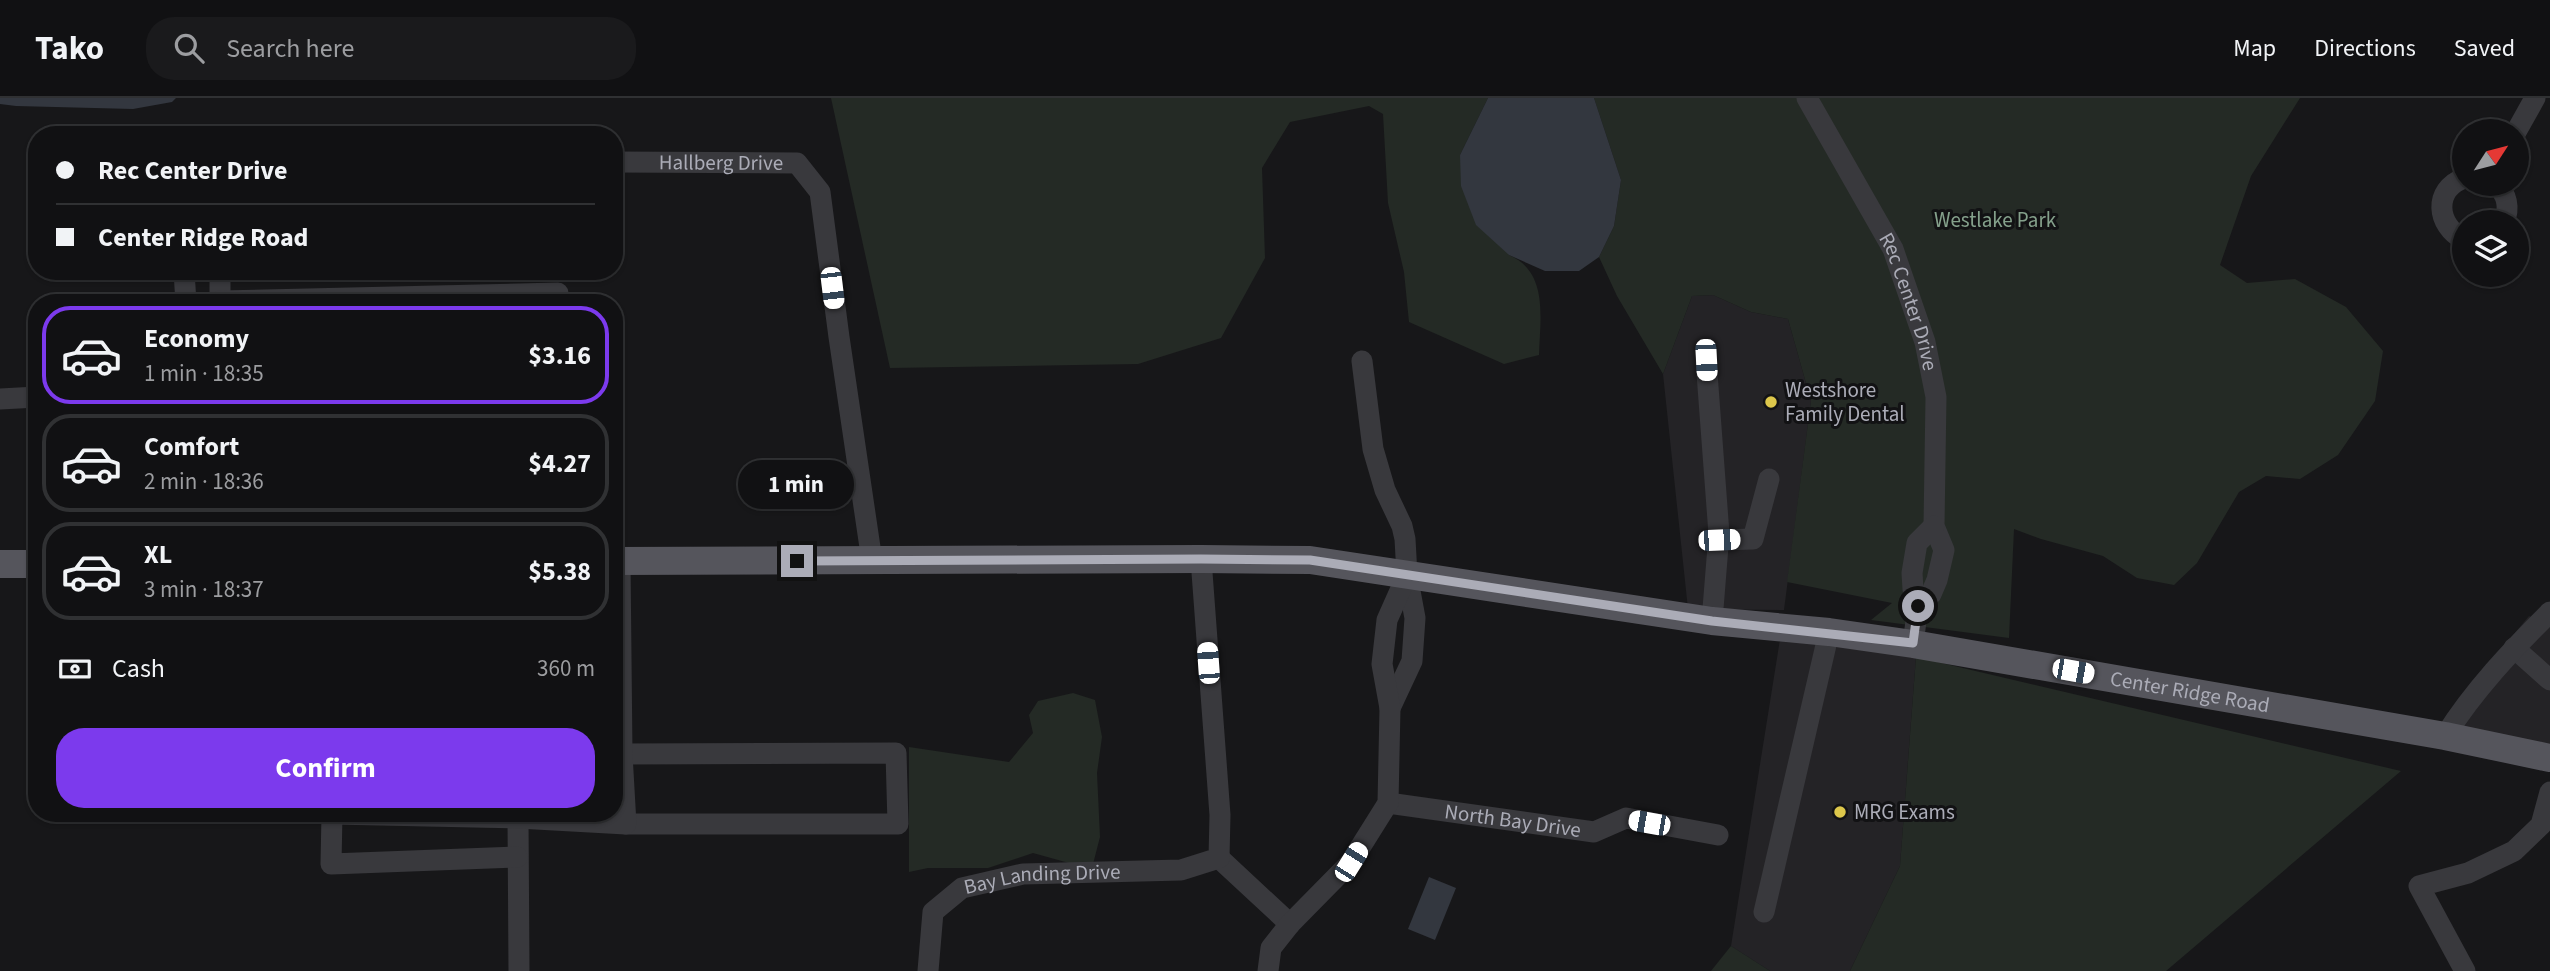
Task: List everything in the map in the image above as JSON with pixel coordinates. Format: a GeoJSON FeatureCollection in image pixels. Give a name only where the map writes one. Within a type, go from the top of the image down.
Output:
{"type":"FeatureCollection","features":[{"type":"Feature","properties":{"kind":"main road","name":"Center Ridge Road"},"geometry":{"type":"LineString","coordinates":[[623,561],[1310,560],[1712,621],[1913,643],[2445,736],[2550,758]]}},
{"type":"Feature","properties":{"kind":"main road"},"geometry":{"type":"LineString","coordinates":[[0,564],[28,564]]}},
{"type":"Feature","properties":{"kind":"street","name":"Rec Center Drive"},"geometry":{"type":"LineString","coordinates":[[1807,98],[1893,249],[1925,342],[1937,397],[1934,526],[1917,543],[1912,573],[1918,606],[1913,643]]}},
{"type":"Feature","properties":{"kind":"street"},"geometry":{"type":"LineString","coordinates":[[2523,119],[2535,98]]}},
{"type":"Feature","properties":{"kind":"street","name":"Hallberg Drive"},"geometry":{"type":"LineString","coordinates":[[623,162],[797,163],[820,192],[838,337],[872,561]]}},
{"type":"Feature","properties":{"kind":"street"},"geometry":{"type":"LineString","coordinates":[[2452,184],[2445,194],[2442,205],[2446,225],[2452,231]]}},
{"type":"Feature","properties":{"kind":"street"},"geometry":{"type":"LineString","coordinates":[[428,294],[558,289]]}},
{"type":"Feature","properties":{"kind":"street"},"geometry":{"type":"LineString","coordinates":[[1706,360],[1719,540],[1712,621]]}},
{"type":"Feature","properties":{"kind":"street"},"geometry":{"type":"LineString","coordinates":[[1362,361],[1373,449],[1385,490],[1405,538],[1407,575],[1415,618],[1412,662],[1390,708]]}},
{"type":"Feature","properties":{"kind":"street"},"geometry":{"type":"LineString","coordinates":[[0,399],[28,397]]}},
{"type":"Feature","properties":{"kind":"street"},"geometry":{"type":"LineString","coordinates":[[1719,540],[1753,539],[1769,479]]}},
{"type":"Feature","properties":{"kind":"street"},"geometry":{"type":"LineString","coordinates":[[1201,559],[1220,815],[1219,859],[1290,924]]}},
{"type":"Feature","properties":{"kind":"street"},"geometry":{"type":"LineString","coordinates":[[1268,971],[1271,948],[1290,924],[1351,862],[1388,803],[1390,708],[1382,664],[1387,620],[1407,575]]}},
{"type":"Feature","properties":{"kind":"street"},"geometry":{"type":"LineString","coordinates":[[2445,736],[2462,710],[2514,648],[2550,612]]}},
{"type":"Feature","properties":{"kind":"street"},"geometry":{"type":"LineString","coordinates":[[1764,912],[1829,632]]}},
{"type":"Feature","properties":{"kind":"street"},"geometry":{"type":"LineString","coordinates":[[2514,648],[2550,680]]}},
{"type":"Feature","properties":{"kind":"street"},"geometry":{"type":"LineString","coordinates":[[590,822],[898,824],[896,753],[623,754]]}},
{"type":"Feature","properties":{"kind":"street"},"geometry":{"type":"LineString","coordinates":[[623,772],[626,824]]}},
{"type":"Feature","properties":{"kind":"street"},"geometry":{"type":"LineString","coordinates":[[2465,971],[2419,886],[2468,873],[2514,851],[2542,825],[2550,792]]}},
{"type":"Feature","properties":{"kind":"street","name":"North Bay Drive"},"geometry":{"type":"LineString","coordinates":[[1388,803],[1594,832],[1626,818],[1718,835]]}},
{"type":"Feature","properties":{"kind":"street"},"geometry":{"type":"LineString","coordinates":[[332,822],[331,864],[517,857]]}},
{"type":"Feature","properties":{"kind":"street"},"geometry":{"type":"LineString","coordinates":[[518,822],[519,971]]}},
{"type":"Feature","properties":{"kind":"street","name":"Bay Landing Drive"},"geometry":{"type":"LineString","coordinates":[[928,971],[933,912],[962,888],[1023,874],[1181,870],[1219,859]]}},
{"type":"Feature","properties":{"kind":"shaded area"},"geometry":{"type":"Polygon","coordinates":[[[0,98],[176,98],[172,102],[133,109],[16,106],[0,104],[0,98]]]}},
{"type":"Feature","properties":{"kind":"shaded area"},"geometry":{"type":"Polygon","coordinates":[[[1488,98],[1594,98],[1621,180],[1614,226],[1599,257],[1579,271],[1545,271],[1509,255],[1476,225],[1461,186],[1460,155],[1488,98]]]}},
{"type":"Feature","properties":{"kind":"shaded area"},"geometry":{"type":"Polygon","coordinates":[[[1713,295],[1751,312],[1788,319],[1811,401],[1784,610],[1688,609],[1663,374],[1692,296],[1713,295]]]}},
{"type":"Feature","properties":{"kind":"shaded area"},"geometry":{"type":"Polygon","coordinates":[[[2529,616],[2550,624],[2550,751],[2441,729],[2446,716],[2529,616]]]}},
{"type":"Feature","properties":{"kind":"shaded area"},"geometry":{"type":"Polygon","coordinates":[[[1781,633],[1916,657],[1900,866],[1850,971],[1770,971],[1731,946],[1781,633]]]}},
{"type":"Feature","properties":{"kind":"shaded area"},"geometry":{"type":"Polygon","coordinates":[[[1429,877],[1456,888],[1435,940],[1408,929],[1429,877]]]}},
{"type":"Feature","properties":{"kind":"green space"},"geometry":{"type":"Polygon","coordinates":[[[831,98],[1488,98],[1460,155],[1509,255],[1531,273],[1536,285],[1540,312],[1539,355],[1504,364],[1409,322],[1404,272],[1388,203],[1383,114],[1369,106],[1290,122],[1262,168],[1265,258],[1221,338],[1138,364],[890,368],[831,98]]]}},
{"type":"Feature","properties":{"kind":"green space","name":"Westlake Park"},"geometry":{"type":"Polygon","coordinates":[[[1594,98],[2300,98],[2251,176],[2220,265],[2247,283],[2295,279],[2346,307],[2383,351],[2375,401],[2338,455],[2300,479],[2266,476],[2239,492],[2197,563],[2174,585],[2137,578],[2103,556],[2014,529],[2009,638],[1871,620],[1892,603],[1787,582],[1811,401],[1788,319],[1751,312],[1713,295],[1692,296],[1663,374],[1617,296],[1599,257],[1614,226],[1621,180],[1594,98]]]}},
{"type":"Feature","properties":{"kind":"green space"},"geometry":{"type":"Polygon","coordinates":[[[1916,657],[2401,771],[2166,971],[1850,971],[1900,866],[1916,657]]]}},
{"type":"Feature","properties":{"kind":"green space"},"geometry":{"type":"Polygon","coordinates":[[[1073,693],[1095,700],[1102,737],[1097,773],[1100,837],[1093,864],[1069,863],[1033,853],[988,868],[928,868],[909,872],[909,747],[1009,762],[1033,733],[1029,715],[1038,701],[1073,693]]]}},
{"type":"Feature","properties":{"kind":"green space"},"geometry":{"type":"Polygon","coordinates":[[[1731,946],[1770,971],[1711,971],[1731,946]]]}},
{"type":"Feature","properties":{"kind":"place","name":"Westshore Family Dental"},"geometry":{"type":"Point","coordinates":[1771,402]}},
{"type":"Feature","properties":{"kind":"place","name":"MRG Exams"},"geometry":{"type":"Point","coordinates":[1840,812]}},
{"type":"Feature","properties":{"kind":"route"},"geometry":{"type":"LineString","coordinates":[[797,561],[1310,560],[1712,621],[1913,643],[1918,606]]}}]}
